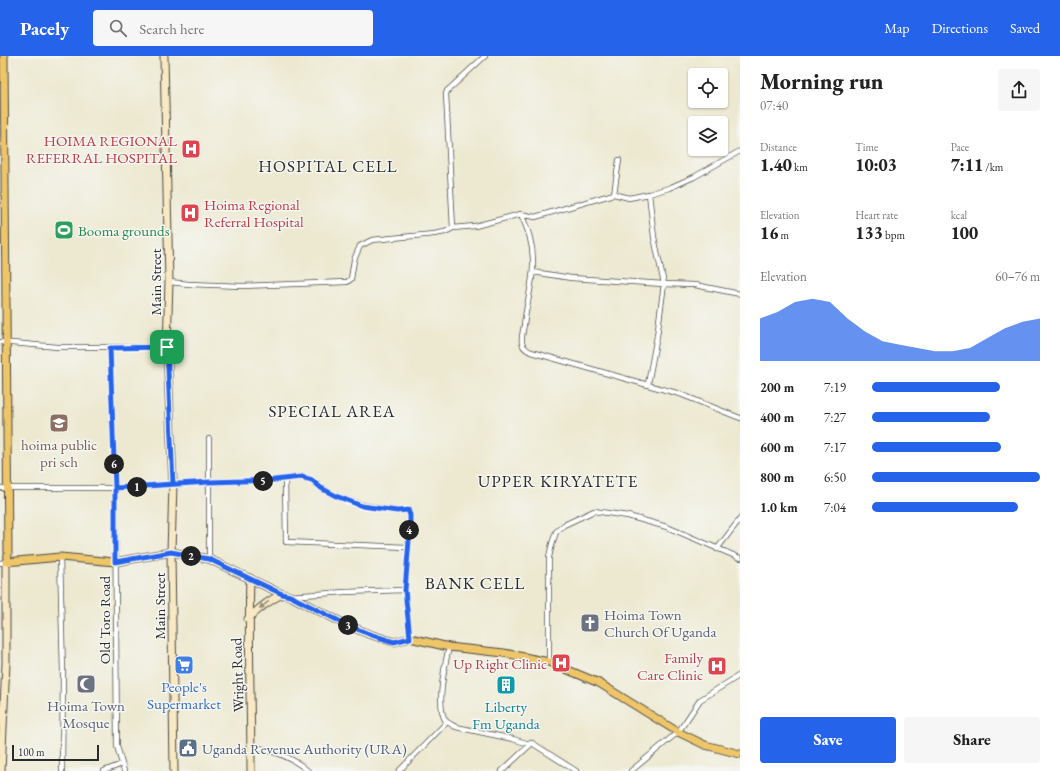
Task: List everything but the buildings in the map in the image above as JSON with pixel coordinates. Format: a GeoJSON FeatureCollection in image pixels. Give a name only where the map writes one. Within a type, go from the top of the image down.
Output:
{"type":"FeatureCollection","features":[{"type":"Feature","properties":{"kind":"main road"},"geometry":{"type":"LineString","coordinates":[[3,562],[8,555],[3,488],[3,342],[6,265],[4,56]]}},
{"type":"Feature","properties":{"kind":"main road"},"geometry":{"type":"LineString","coordinates":[[3,562],[60,557],[115,562],[171,552],[209,559],[282,594],[290,596],[345,624],[394,642],[410,638],[449,647],[504,653],[549,662],[599,683],[678,732],[705,745],[740,754]]}},
{"type":"Feature","properties":{"kind":"street","name":"Main Street"},"geometry":{"type":"LineString","coordinates":[[164,56],[169,282],[167,347],[173,484],[171,552],[174,771]]}},
{"type":"Feature","properties":{"kind":"street"},"geometry":{"type":"LineString","coordinates":[[453,228],[446,94],[447,91],[484,56]]}},
{"type":"Feature","properties":{"kind":"street"},"geometry":{"type":"LineString","coordinates":[[169,282],[242,286],[347,282],[350,279],[354,260],[360,246],[372,240],[434,234],[453,228],[475,226],[521,214],[536,217],[614,194],[628,198],[649,194],[669,188],[694,177],[740,151]]}},
{"type":"Feature","properties":{"kind":"street"},"geometry":{"type":"LineString","coordinates":[[614,194],[619,160]]}},
{"type":"Feature","properties":{"kind":"street"},"geometry":{"type":"LineString","coordinates":[[648,384],[657,336],[664,284],[654,237],[649,194]]}},
{"type":"Feature","properties":{"kind":"street"},"geometry":{"type":"LineString","coordinates":[[521,214],[530,234],[534,261],[526,308],[522,345],[526,349],[530,352],[680,394],[740,418]]}},
{"type":"Feature","properties":{"kind":"street"},"geometry":{"type":"LineString","coordinates":[[533,272],[570,278],[695,285],[740,294]]}},
{"type":"Feature","properties":{"kind":"street"},"geometry":{"type":"LineString","coordinates":[[3,342],[58,347],[167,347]]}},
{"type":"Feature","properties":{"kind":"street","name":"Old Toro Road"},"geometry":{"type":"LineString","coordinates":[[110,348],[115,488],[116,711],[118,746],[124,771]]}},
{"type":"Feature","properties":{"kind":"street"},"geometry":{"type":"LineString","coordinates":[[209,439],[209,559]]}},
{"type":"Feature","properties":{"kind":"street"},"geometry":{"type":"LineString","coordinates":[[3,488],[115,488],[209,482],[274,480],[302,477],[312,480],[321,488],[336,496],[362,506],[397,511],[408,510],[410,515],[410,528],[407,547],[405,590],[410,638]]}},
{"type":"Feature","properties":{"kind":"street"},"geometry":{"type":"LineString","coordinates":[[285,479],[286,542],[407,547]]}},
{"type":"Feature","properties":{"kind":"street"},"geometry":{"type":"LineString","coordinates":[[549,662],[549,558],[556,532],[564,525],[594,511],[628,516],[667,528],[740,558]]}},
{"type":"Feature","properties":{"kind":"street"},"geometry":{"type":"LineString","coordinates":[[717,549],[740,519]]}},
{"type":"Feature","properties":{"kind":"street"},"geometry":{"type":"LineString","coordinates":[[60,557],[63,672],[62,771]]}},
{"type":"Feature","properties":{"kind":"street"},"geometry":{"type":"LineString","coordinates":[[1,771],[6,664],[3,562]]}},
{"type":"Feature","properties":{"kind":"street","name":"Wright Road"},"geometry":{"type":"LineString","coordinates":[[250,578],[248,619],[252,711],[251,771]]}},
{"type":"Feature","properties":{"kind":"street"},"geometry":{"type":"LineString","coordinates":[[290,596],[405,590]]}},
{"type":"Feature","properties":{"kind":"street"},"geometry":{"type":"LineString","coordinates":[[248,619],[273,599],[282,594]]}},
{"type":"Feature","properties":{"kind":"street"},"geometry":{"type":"LineString","coordinates":[[449,647],[445,662],[441,696],[444,718],[447,722],[456,727],[526,743],[532,743],[576,771]]}},
{"type":"Feature","properties":{"kind":"street"},"geometry":{"type":"LineString","coordinates":[[632,771],[678,732],[700,700],[740,675]]}},
{"type":"Feature","properties":{"kind":"street"},"geometry":{"type":"LineString","coordinates":[[399,771],[447,722]]}},
{"type":"Feature","properties":{"kind":"street"},"geometry":{"type":"LineString","coordinates":[[502,771],[532,743]]}},
{"type":"Feature","properties":{"kind":"street"},"geometry":{"type":"LineString","coordinates":[[251,746],[280,753],[294,760],[308,771]]}},
{"type":"Feature","properties":{"kind":"street"},"geometry":{"type":"LineString","coordinates":[[104,771],[122,764]]}},
{"type":"Feature","properties":{"kind":"place","name":"HOIMA REGIONAL REFERRAL HOSPITAL"},"geometry":{"type":"Point","coordinates":[191,149]}},
{"type":"Feature","properties":{"kind":"place","name":"Hoima Regional Referral Hospital"},"geometry":{"type":"Point","coordinates":[190,213]}},
{"type":"Feature","properties":{"kind":"place","name":"Booma grounds"},"geometry":{"type":"Point","coordinates":[64,230]}},
{"type":"Feature","properties":{"kind":"place","name":"hoima public pri sch"},"geometry":{"type":"Point","coordinates":[59,423]}},
{"type":"Feature","properties":{"kind":"place","name":"Hoima Town Church Of Uganda"},"geometry":{"type":"Point","coordinates":[590,623]}},
{"type":"Feature","properties":{"kind":"place","name":"Up Right Clinic"},"geometry":{"type":"Point","coordinates":[561,663]}},
{"type":"Feature","properties":{"kind":"place","name":"People's Supermarket"},"geometry":{"type":"Point","coordinates":[184,665]}},
{"type":"Feature","properties":{"kind":"place","name":"Family Care Clinic"},"geometry":{"type":"Point","coordinates":[717,666]}},
{"type":"Feature","properties":{"kind":"place","name":"Hoima Town Mosque"},"geometry":{"type":"Point","coordinates":[86,684]}},
{"type":"Feature","properties":{"kind":"place","name":"Liberty Fm Uganda"},"geometry":{"type":"Point","coordinates":[506,685]}},
{"type":"Feature","properties":{"kind":"place","name":"Uganda Revenue Authority (URA)"},"geometry":{"type":"Point","coordinates":[188,748]}},
{"type":"Feature","properties":{"kind":"district","name":"HOSPITAL CELL"},"geometry":{"type":"Point","coordinates":[328,166]}},
{"type":"Feature","properties":{"kind":"district","name":"SPECIAL AREA"},"geometry":{"type":"Point","coordinates":[332,411]}},
{"type":"Feature","properties":{"kind":"district","name":"UPPER KIRYATETE"},"geometry":{"type":"Point","coordinates":[558,481]}},
{"type":"Feature","properties":{"kind":"district","name":"BANK CELL"},"geometry":{"type":"Point","coordinates":[475,583]}},
{"type":"Feature","properties":{"kind":"route"},"geometry":{"type":"LineString","coordinates":[[167,347],[110,348],[115,488],[209,482],[274,480],[302,477],[312,480],[321,488],[336,496],[362,506],[397,511],[408,510],[410,515],[410,528],[407,547],[405,590],[410,638],[394,642],[369,634],[209,559],[171,552],[115,562],[115,488],[173,484],[167,347]]}}]}
